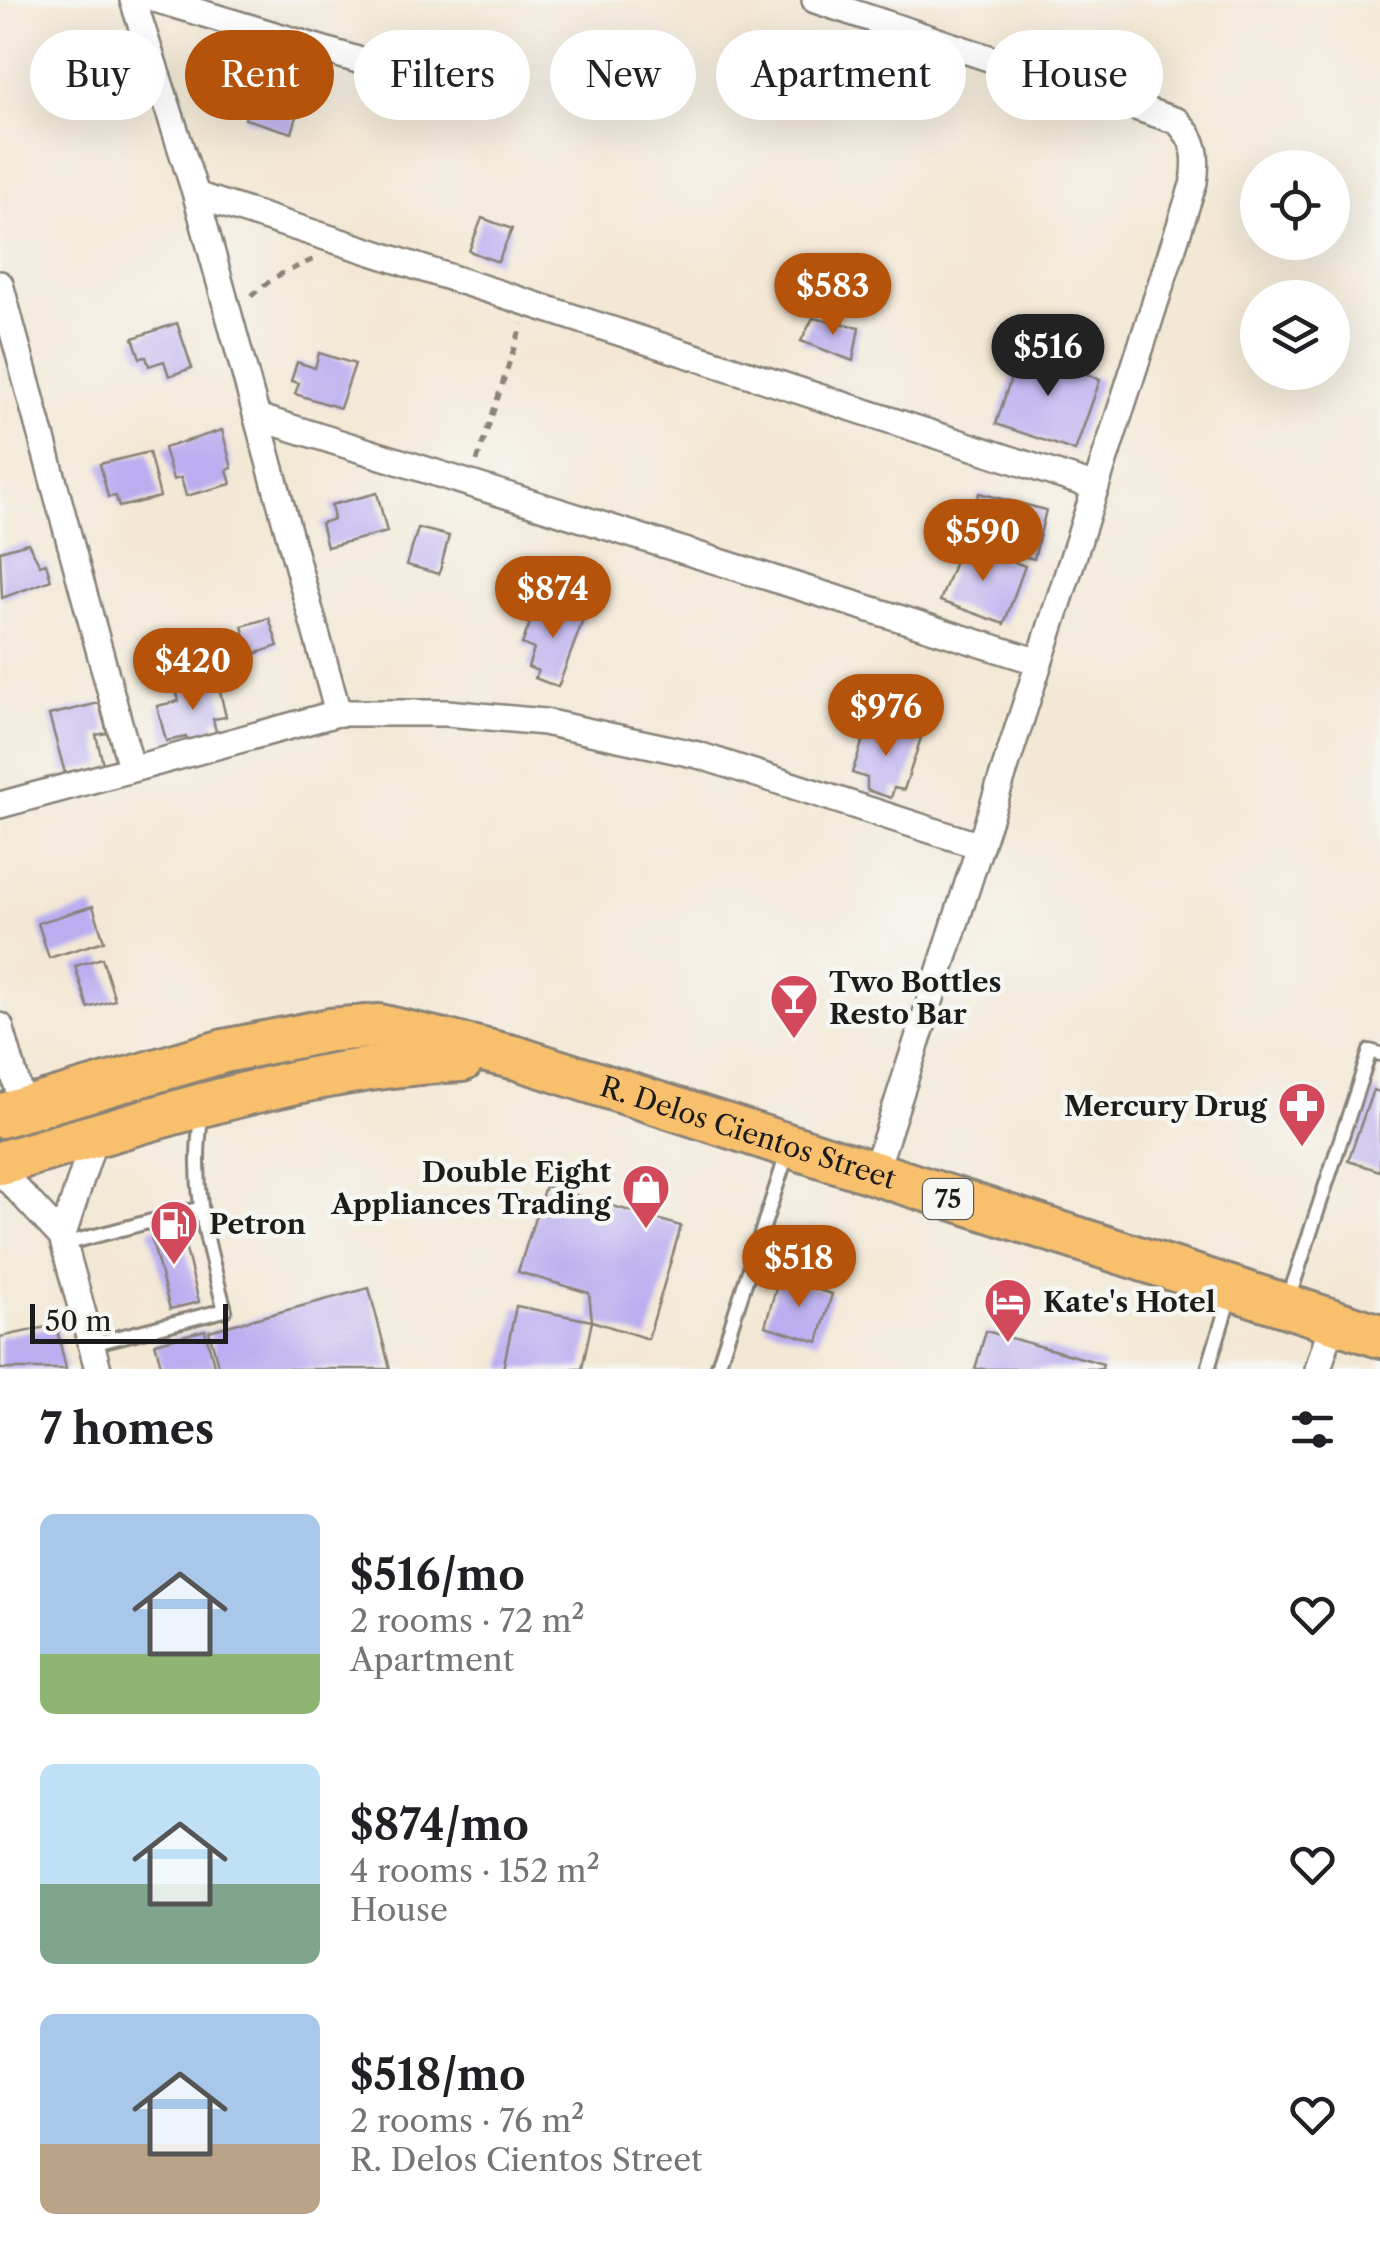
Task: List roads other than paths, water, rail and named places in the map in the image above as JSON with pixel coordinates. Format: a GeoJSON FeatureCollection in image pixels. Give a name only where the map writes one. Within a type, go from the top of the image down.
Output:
{"type":"FeatureCollection","features":[{"type":"Feature","properties":{"kind":"highway","name":"R. Delos Cientos Street"},"geometry":{"type":"LineString","coordinates":[[12,1113],[224,1051],[330,1030],[379,1026],[517,1058],[1380,1336]]}},
{"type":"Feature","properties":{"kind":"highway","name":"R. Delos Cientos Street"},"geometry":{"type":"LineString","coordinates":[[0,1163],[204,1104],[396,1063],[517,1058]]}},
{"type":"Feature","properties":{"kind":"street"},"geometry":{"type":"LineString","coordinates":[[133,0],[196,195],[338,713]]}},
{"type":"Feature","properties":{"kind":"street"},"geometry":{"type":"LineString","coordinates":[[158,0],[354,59]]}},
{"type":"Feature","properties":{"kind":"street"},"geometry":{"type":"LineString","coordinates":[[815,0],[1177,120],[1191,135],[1197,158],[1194,182],[874,1175]]}},
{"type":"Feature","properties":{"kind":"street"},"geometry":{"type":"LineString","coordinates":[[196,195],[1096,486]]}},
{"type":"Feature","properties":{"kind":"street"},"geometry":{"type":"LineString","coordinates":[[0,284],[131,767]]}},
{"type":"Feature","properties":{"kind":"street"},"geometry":{"type":"LineString","coordinates":[[257,417],[1039,662]]}},
{"type":"Feature","properties":{"kind":"street"},"geometry":{"type":"LineString","coordinates":[[0,805],[338,713],[447,713],[544,722],[698,755],[980,846]]}},
{"type":"Feature","properties":{"kind":"street"},"geometry":{"type":"LineString","coordinates":[[0,1026],[12,1113]]}},
{"type":"Feature","properties":{"kind":"street"},"geometry":{"type":"LineString","coordinates":[[63,1240],[95,1136]]}},
{"type":"Feature","properties":{"kind":"street"},"geometry":{"type":"LineString","coordinates":[[0,1172],[63,1240],[95,1357]]}},
{"type":"Feature","properties":{"kind":"street"},"geometry":{"type":"LineString","coordinates":[[1318,1369],[1333,1322]]}},
{"type":"Feature","properties":{"kind":"lane"},"geometry":{"type":"LineString","coordinates":[[1286,1306],[1370,1051],[1380,1054]]}},
{"type":"Feature","properties":{"kind":"lane"},"geometry":{"type":"LineString","coordinates":[[95,1357],[224,1310],[198,1210],[197,1157],[204,1104]]}},
{"type":"Feature","properties":{"kind":"lane"},"geometry":{"type":"LineString","coordinates":[[717,1369],[788,1148]]}},
{"type":"Feature","properties":{"kind":"lane"},"geometry":{"type":"LineString","coordinates":[[63,1240],[198,1210]]}},
{"type":"Feature","properties":{"kind":"lane"},"geometry":{"type":"LineString","coordinates":[[1208,1369],[1232,1289]]}},
{"type":"Feature","properties":{"kind":"place","name":"Two Bottles Resto Bar"},"geometry":{"type":"Point","coordinates":[794,1040]}},
{"type":"Feature","properties":{"kind":"place","name":"Mercury Drug"},"geometry":{"type":"Point","coordinates":[1302,1148]}},
{"type":"Feature","properties":{"kind":"place","name":"Double Eight Appliances Trading"},"geometry":{"type":"Point","coordinates":[646,1230]}},
{"type":"Feature","properties":{"kind":"place","name":"Petron"},"geometry":{"type":"Point","coordinates":[174,1266]}},
{"type":"Feature","properties":{"kind":"place","name":"Kate's Hotel"},"geometry":{"type":"Point","coordinates":[1008,1344]}}]}
